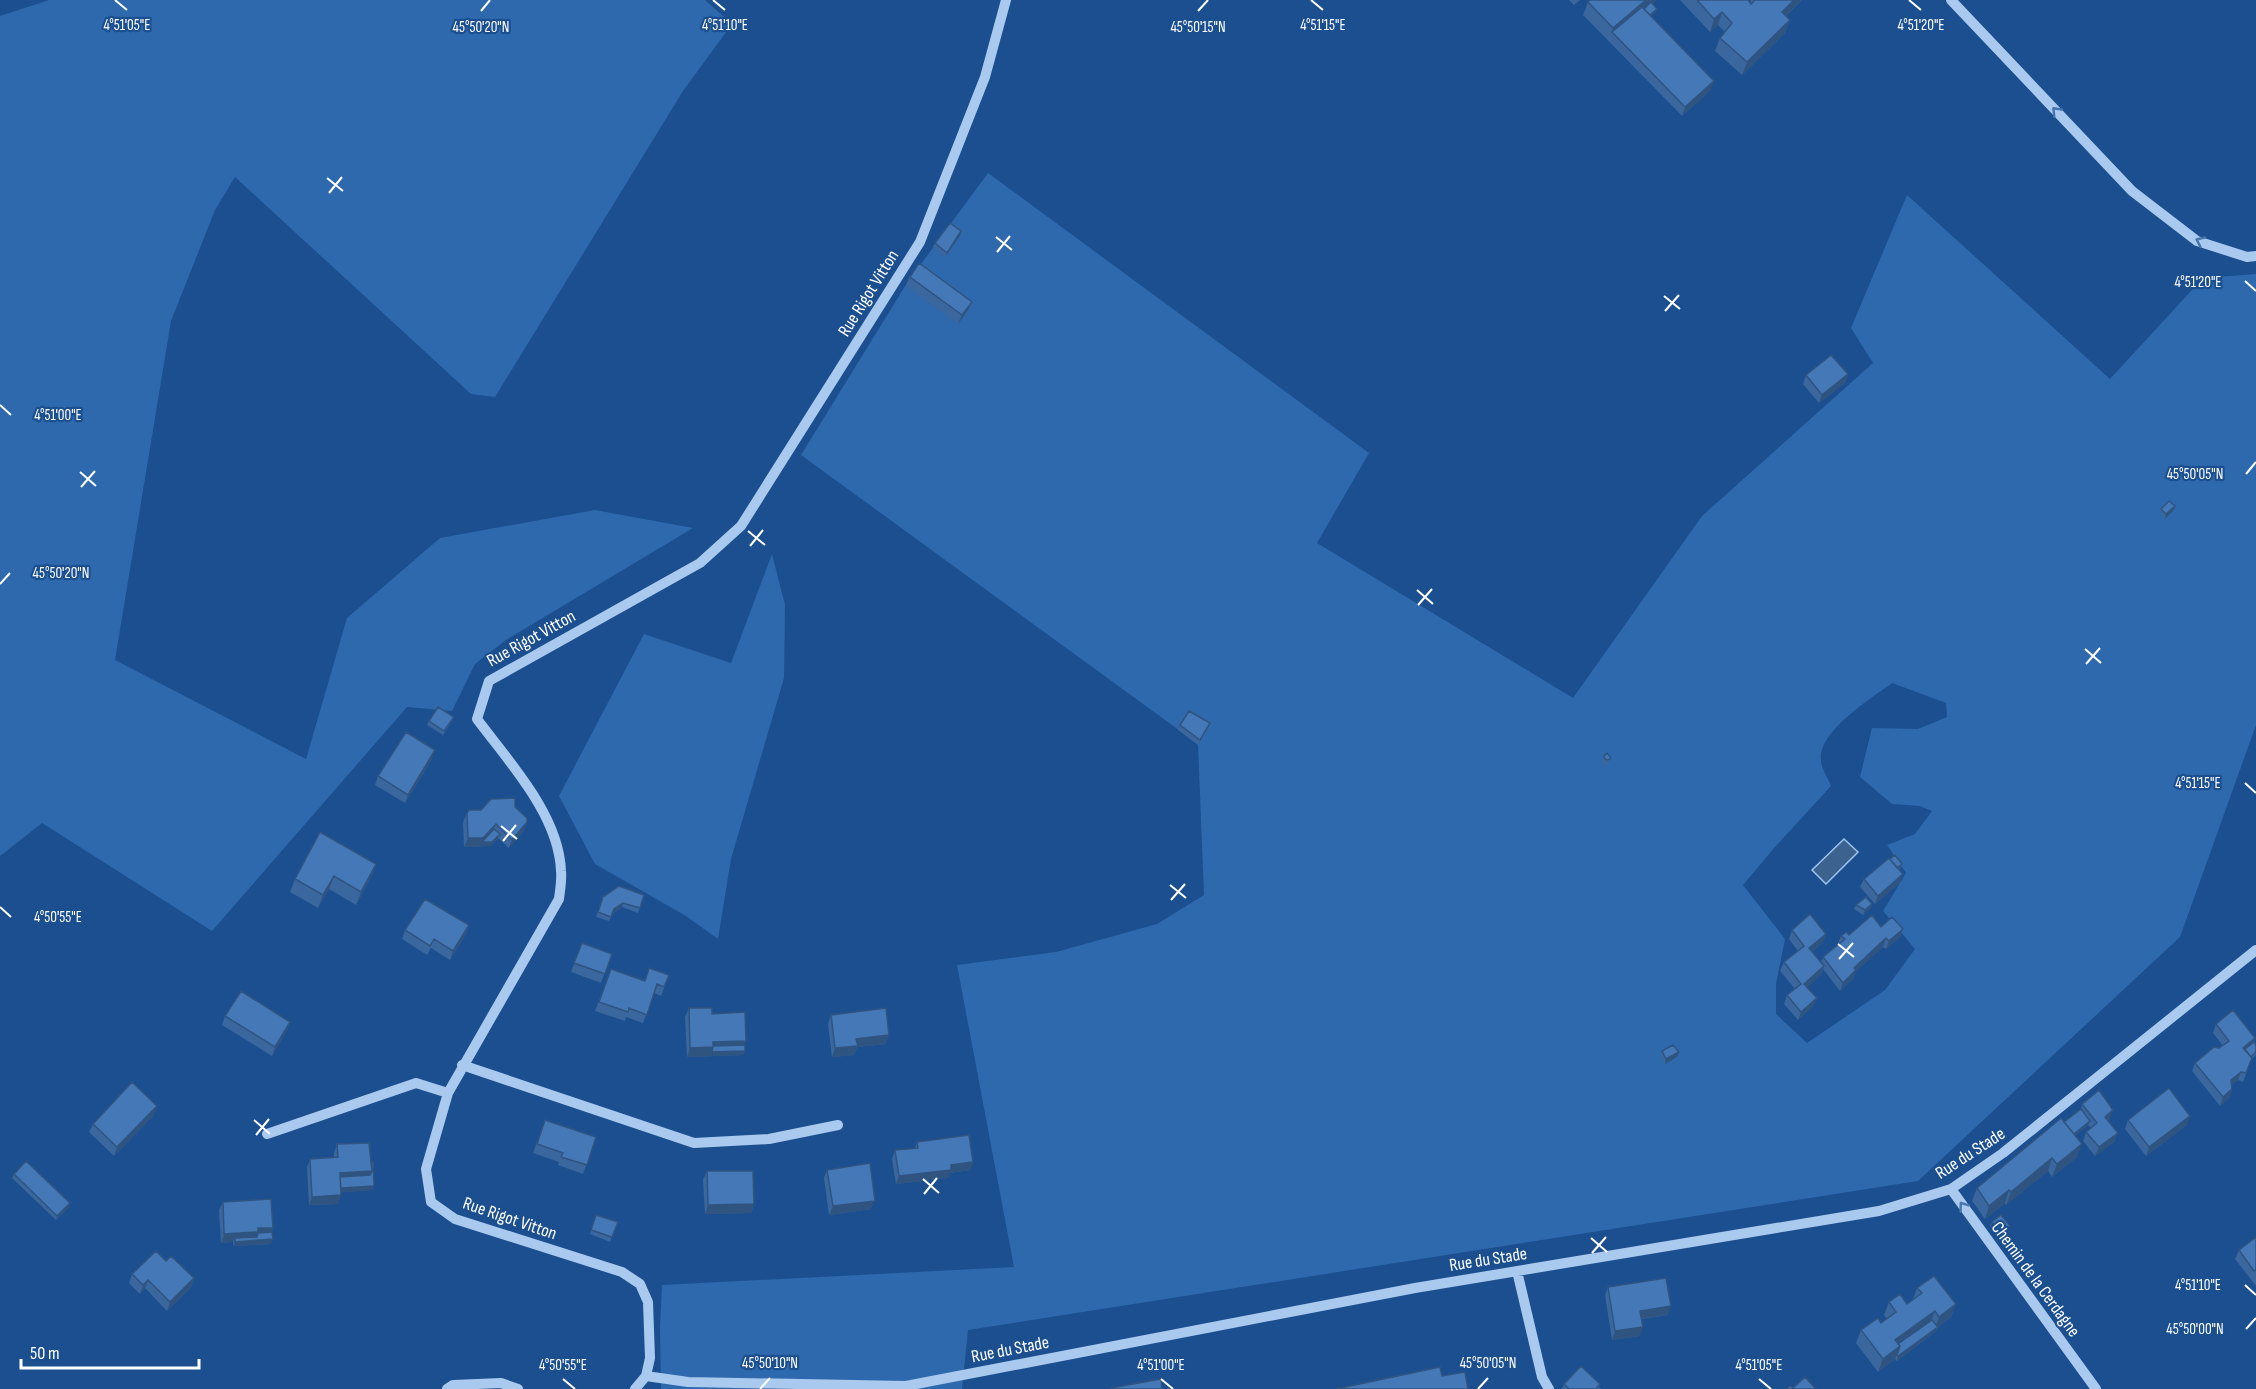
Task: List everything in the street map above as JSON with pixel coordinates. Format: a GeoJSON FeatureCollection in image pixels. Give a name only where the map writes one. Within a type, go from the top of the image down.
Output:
{"type":"FeatureCollection","features":[{"type":"Feature","properties":{"kind":"street","name":"Rue Rigot Vitton"},"geometry":{"type":"LineString","coordinates":[[636,1389],[646,1376],[650,1358],[648,1302],[640,1284],[622,1272],[455,1219],[431,1202],[426,1169],[448,1093],[559,899],[561,872],[556,843],[538,802],[477,719],[489,681],[700,563],[741,526],[920,242],[985,77],[1006,0]]}},
{"type":"Feature","properties":{"kind":"street"},"geometry":{"type":"LineString","coordinates":[[1951,0],[2132,191],[2197,241],[2247,257],[2256,256]]}},
{"type":"Feature","properties":{"kind":"street","name":"Rue du Stade"},"geometry":{"type":"LineString","coordinates":[[646,1376],[688,1382],[906,1386],[1415,1288],[1879,1211],[1951,1188],[2003,1153],[2256,950]]}},
{"type":"Feature","properties":{"kind":"street"},"geometry":{"type":"LineString","coordinates":[[462,1065],[694,1143],[769,1140],[838,1125]]}},
{"type":"Feature","properties":{"kind":"street"},"geometry":{"type":"LineString","coordinates":[[267,1134],[417,1083],[448,1093]]}},
{"type":"Feature","properties":{"kind":"street","name":"Chemin de la Cerdagne"},"geometry":{"type":"LineString","coordinates":[[1951,1188],[2096,1389]]}},
{"type":"Feature","properties":{"kind":"street"},"geometry":{"type":"LineString","coordinates":[[1518,1271],[1542,1377],[1549,1389]]}},
{"type":"Feature","properties":{"kind":"street"},"geometry":{"type":"LineString","coordinates":[[447,1389],[453,1385],[501,1383],[518,1389]]}},
{"type":"Feature","properties":{"kind":"shaded area"},"geometry":{"type":"Polygon","coordinates":[[[49,0],[705,0],[732,24],[683,91],[495,397],[471,394],[235,177],[215,210],[171,321],[115,660],[306,759],[347,618],[440,538],[595,510],[693,528],[506,640],[475,664],[452,711],[407,707],[212,931],[42,823],[0,856],[0,16],[49,0]]]}},
{"type":"Feature","properties":{"kind":"shaded area"},"geometry":{"type":"Polygon","coordinates":[[[988,173],[1369,453],[1317,543],[1573,698],[1702,516],[1873,363],[1851,328],[1907,195],[2110,379],[2203,278],[2256,274],[2256,725],[2180,937],[1918,1181],[968,1330],[962,1389],[661,1389],[662,1285],[1014,1267],[957,965],[1056,952],[1157,924],[1204,895],[1198,744],[801,455],[907,283],[988,173]],[[1892,683],[1848,716],[1828,738],[1822,749],[1821,763],[1831,786],[1743,885],[1785,939],[1776,984],[1776,1014],[1807,1043],[1885,990],[1915,949],[1883,911],[1906,873],[1887,845],[1915,834],[1932,811],[1920,806],[1892,804],[1860,777],[1872,728],[1918,729],[1947,717],[1946,703],[1892,683]]]}},
{"type":"Feature","properties":{"kind":"shaded area"},"geometry":{"type":"Polygon","coordinates":[[[772,554],[785,605],[784,678],[731,859],[718,939],[686,916],[595,864],[559,796],[644,634],[731,663],[772,554]]]}},
{"type":"Feature","properties":{"kind":"shaded area"},"geometry":{"type":"Polygon","coordinates":[[[1844,839],[1858,852],[1826,884],[1812,870],[1844,839]]]}},
{"type":"Feature","properties":{"kind":"building"},"geometry":{"type":"Polygon","coordinates":[[[1590,0],[1646,0],[1613,28],[1588,2],[1590,0]]]}},
{"type":"Feature","properties":{"kind":"building"},"geometry":{"type":"Polygon","coordinates":[[[1697,0],[1748,0],[1751,4],[1755,0],[1794,0],[1782,12],[1790,20],[1747,62],[1720,38],[1732,23],[1722,12],[1714,19],[1697,0]]]}},
{"type":"Feature","properties":{"kind":"building"},"geometry":{"type":"Polygon","coordinates":[[[1651,2],[1657,9],[1650,15],[1644,9],[1651,2]]]}},
{"type":"Feature","properties":{"kind":"building"},"geometry":{"type":"Polygon","coordinates":[[[1642,7],[1714,81],[1685,107],[1612,32],[1642,7]]]}},
{"type":"Feature","properties":{"kind":"building"},"geometry":{"type":"Polygon","coordinates":[[[950,223],[961,231],[947,253],[935,243],[950,223]]]}},
{"type":"Feature","properties":{"kind":"building"},"geometry":{"type":"Polygon","coordinates":[[[919,263],[972,302],[962,315],[910,277],[919,263]]]}},
{"type":"Feature","properties":{"kind":"building"},"geometry":{"type":"Polygon","coordinates":[[[1831,355],[1848,374],[1822,395],[1806,375],[1831,355]]]}},
{"type":"Feature","properties":{"kind":"building"},"geometry":{"type":"Polygon","coordinates":[[[2169,501],[2175,506],[2166,514],[2161,509],[2169,501]]]}},
{"type":"Feature","properties":{"kind":"building"},"geometry":{"type":"Polygon","coordinates":[[[438,707],[454,717],[444,731],[429,721],[438,707]]]}},
{"type":"Feature","properties":{"kind":"building"},"geometry":{"type":"Polygon","coordinates":[[[1189,711],[1210,723],[1200,740],[1180,725],[1189,711]]]}},
{"type":"Feature","properties":{"kind":"building"},"geometry":{"type":"Polygon","coordinates":[[[406,732],[435,750],[408,795],[378,776],[406,732]]]}},
{"type":"Feature","properties":{"kind":"building"},"geometry":{"type":"Polygon","coordinates":[[[1607,753],[1611,758],[1608,760],[1604,756],[1607,753]]]}},
{"type":"Feature","properties":{"kind":"building"},"geometry":{"type":"Polygon","coordinates":[[[515,798],[515,807],[527,818],[527,822],[512,840],[496,824],[483,838],[468,838],[467,813],[469,810],[481,810],[491,799],[515,798]]]}},
{"type":"Feature","properties":{"kind":"building"},"geometry":{"type":"Polygon","coordinates":[[[494,829],[500,834],[492,842],[482,842],[494,829]]]}},
{"type":"Feature","properties":{"kind":"building"},"geometry":{"type":"Polygon","coordinates":[[[320,832],[376,864],[361,892],[334,876],[323,895],[295,879],[320,832]]]}},
{"type":"Feature","properties":{"kind":"building"},"geometry":{"type":"Polygon","coordinates":[[[1895,855],[1902,864],[1897,868],[1890,859],[1895,855]]]}},
{"type":"Feature","properties":{"kind":"building"},"geometry":{"type":"Polygon","coordinates":[[[1889,858],[1903,874],[1878,896],[1864,879],[1889,858]]]}},
{"type":"Feature","properties":{"kind":"building"},"geometry":{"type":"Polygon","coordinates":[[[619,886],[644,895],[640,908],[623,903],[614,909],[611,917],[598,912],[603,897],[619,886]]]}},
{"type":"Feature","properties":{"kind":"building"},"geometry":{"type":"Polygon","coordinates":[[[1866,897],[1872,904],[1865,910],[1856,905],[1866,897]]]}},
{"type":"Feature","properties":{"kind":"building"},"geometry":{"type":"Polygon","coordinates":[[[425,899],[469,925],[453,951],[434,939],[430,946],[405,930],[425,899]]]}},
{"type":"Feature","properties":{"kind":"building"},"geometry":{"type":"Polygon","coordinates":[[[1810,914],[1826,934],[1809,948],[1824,966],[1804,984],[1817,998],[1801,1012],[1787,995],[1801,984],[1784,962],[1804,946],[1792,930],[1810,914]]]}},
{"type":"Feature","properties":{"kind":"building"},"geometry":{"type":"Polygon","coordinates":[[[1872,915],[1881,927],[1892,917],[1903,929],[1889,941],[1886,938],[1854,968],[1856,970],[1843,983],[1823,957],[1845,939],[1841,936],[1846,932],[1849,935],[1872,915]]]}},
{"type":"Feature","properties":{"kind":"building"},"geometry":{"type":"Polygon","coordinates":[[[582,943],[612,954],[605,974],[574,963],[582,943]]]}},
{"type":"Feature","properties":{"kind":"building"},"geometry":{"type":"Polygon","coordinates":[[[649,968],[669,975],[664,987],[657,984],[647,1015],[629,1008],[628,1012],[599,1002],[611,969],[645,981],[649,968]]]}},
{"type":"Feature","properties":{"kind":"building"},"geometry":{"type":"Polygon","coordinates":[[[241,991],[290,1022],[275,1047],[225,1016],[241,991]]]}},
{"type":"Feature","properties":{"kind":"building"},"geometry":{"type":"Polygon","coordinates":[[[689,1008],[712,1008],[712,1014],[745,1012],[746,1041],[713,1042],[713,1047],[690,1048],[689,1008]]]}},
{"type":"Feature","properties":{"kind":"building"},"geometry":{"type":"Polygon","coordinates":[[[886,1008],[889,1035],[856,1039],[858,1046],[835,1048],[831,1015],[886,1008]]]}},
{"type":"Feature","properties":{"kind":"building"},"geometry":{"type":"Polygon","coordinates":[[[2233,1010],[2255,1038],[2243,1048],[2252,1058],[2246,1073],[2241,1072],[2231,1080],[2232,1089],[2223,1097],[2195,1063],[2214,1047],[2219,1048],[2229,1041],[2216,1024],[2233,1010]]]}},
{"type":"Feature","properties":{"kind":"building"},"geometry":{"type":"Polygon","coordinates":[[[2254,1042],[2256,1052],[2251,1057],[2245,1049],[2254,1042]]]}},
{"type":"Feature","properties":{"kind":"building"},"geometry":{"type":"Polygon","coordinates":[[[745,1045],[745,1051],[712,1052],[713,1046],[745,1045]]]}},
{"type":"Feature","properties":{"kind":"building"},"geometry":{"type":"Polygon","coordinates":[[[1673,1045],[1679,1052],[1666,1059],[1662,1051],[1673,1045]]]}},
{"type":"Feature","properties":{"kind":"building"},"geometry":{"type":"Polygon","coordinates":[[[132,1082],[157,1106],[117,1147],[93,1124],[132,1082]]]}},
{"type":"Feature","properties":{"kind":"building"},"geometry":{"type":"Polygon","coordinates":[[[2169,1088],[2190,1116],[2149,1147],[2128,1120],[2169,1088]]]}},
{"type":"Feature","properties":{"kind":"building"},"geometry":{"type":"Polygon","coordinates":[[[2099,1090],[2113,1110],[2105,1117],[2118,1133],[2099,1147],[2086,1132],[2097,1123],[2082,1104],[2099,1090]]]}},
{"type":"Feature","properties":{"kind":"building"},"geometry":{"type":"Polygon","coordinates":[[[2081,1109],[2090,1121],[2074,1134],[2064,1122],[2081,1109]]]}},
{"type":"Feature","properties":{"kind":"building"},"geometry":{"type":"Polygon","coordinates":[[[2061,1118],[2082,1144],[2057,1164],[2052,1158],[2011,1192],[2009,1190],[1989,1206],[1977,1188],[2061,1118]]]}},
{"type":"Feature","properties":{"kind":"building"},"geometry":{"type":"Polygon","coordinates":[[[545,1120],[596,1137],[587,1165],[561,1157],[563,1153],[537,1144],[545,1120]]]}},
{"type":"Feature","properties":{"kind":"building"},"geometry":{"type":"Polygon","coordinates":[[[969,1135],[973,1162],[951,1165],[951,1170],[899,1176],[895,1150],[918,1148],[917,1142],[969,1135]]]}},
{"type":"Feature","properties":{"kind":"building"},"geometry":{"type":"Polygon","coordinates":[[[369,1143],[372,1171],[340,1173],[341,1195],[312,1197],[310,1159],[338,1157],[337,1144],[369,1143]]]}},
{"type":"Feature","properties":{"kind":"building"},"geometry":{"type":"Polygon","coordinates":[[[26,1161],[70,1203],[57,1216],[14,1174],[26,1161]]]}},
{"type":"Feature","properties":{"kind":"building"},"geometry":{"type":"Polygon","coordinates":[[[371,1162],[373,1162],[374,1186],[341,1188],[340,1177],[370,1175],[371,1162]]]}},
{"type":"Feature","properties":{"kind":"building"},"geometry":{"type":"Polygon","coordinates":[[[870,1163],[875,1201],[833,1206],[827,1170],[870,1163]]]}},
{"type":"Feature","properties":{"kind":"building"},"geometry":{"type":"Polygon","coordinates":[[[707,1171],[753,1171],[754,1204],[708,1205],[707,1171]]]}},
{"type":"Feature","properties":{"kind":"building"},"geometry":{"type":"Polygon","coordinates":[[[271,1199],[273,1228],[258,1228],[258,1232],[224,1234],[223,1202],[271,1199]]]}},
{"type":"Feature","properties":{"kind":"building"},"geometry":{"type":"Polygon","coordinates":[[[596,1215],[618,1222],[612,1237],[591,1230],[596,1215]]]}},
{"type":"Feature","properties":{"kind":"building"},"geometry":{"type":"Polygon","coordinates":[[[2001,1215],[2010,1226],[2000,1234],[1992,1222],[2001,1215]]]}},
{"type":"Feature","properties":{"kind":"building"},"geometry":{"type":"Polygon","coordinates":[[[272,1232],[273,1239],[235,1242],[235,1238],[257,1237],[258,1233],[272,1232]]]}},
{"type":"Feature","properties":{"kind":"building"},"geometry":{"type":"Polygon","coordinates":[[[2256,1237],[2256,1270],[2254,1271],[2239,1250],[2256,1237]]]}},
{"type":"Feature","properties":{"kind":"building"},"geometry":{"type":"Polygon","coordinates":[[[156,1251],[166,1261],[171,1256],[194,1278],[170,1302],[148,1280],[143,1285],[132,1274],[156,1251]]]}},
{"type":"Feature","properties":{"kind":"building"},"geometry":{"type":"Polygon","coordinates":[[[1934,1276],[1956,1304],[1939,1317],[1935,1311],[1895,1340],[1900,1346],[1883,1359],[1861,1330],[1878,1318],[1881,1323],[1896,1312],[1889,1302],[1900,1294],[1907,1304],[1922,1293],[1917,1288],[1934,1276]]]}},
{"type":"Feature","properties":{"kind":"building"},"geometry":{"type":"Polygon","coordinates":[[[1666,1278],[1671,1306],[1640,1311],[1643,1327],[1615,1331],[1608,1287],[1666,1278]]]}},
{"type":"Feature","properties":{"kind":"building"},"geometry":{"type":"Polygon","coordinates":[[[1932,1320],[1938,1327],[1898,1356],[1900,1346],[1898,1344],[1932,1320]]]}},
{"type":"Feature","properties":{"kind":"building"},"geometry":{"type":"Polygon","coordinates":[[[1581,1366],[1600,1384],[1596,1389],[1569,1389],[1564,1384],[1581,1366]]]}},
{"type":"Feature","properties":{"kind":"building"},"geometry":{"type":"Polygon","coordinates":[[[1440,1367],[1442,1376],[1465,1372],[1468,1389],[1336,1389],[1440,1367]]]}},
{"type":"Feature","properties":{"kind":"building"},"geometry":{"type":"Polygon","coordinates":[[[1805,1377],[1816,1389],[1786,1389],[1790,1386],[1793,1388],[1805,1377]]]}},
{"type":"Feature","properties":{"kind":"building"},"geometry":{"type":"Polygon","coordinates":[[[1161,1379],[1162,1389],[1111,1389],[1111,1388],[1161,1379]]]}}]}
